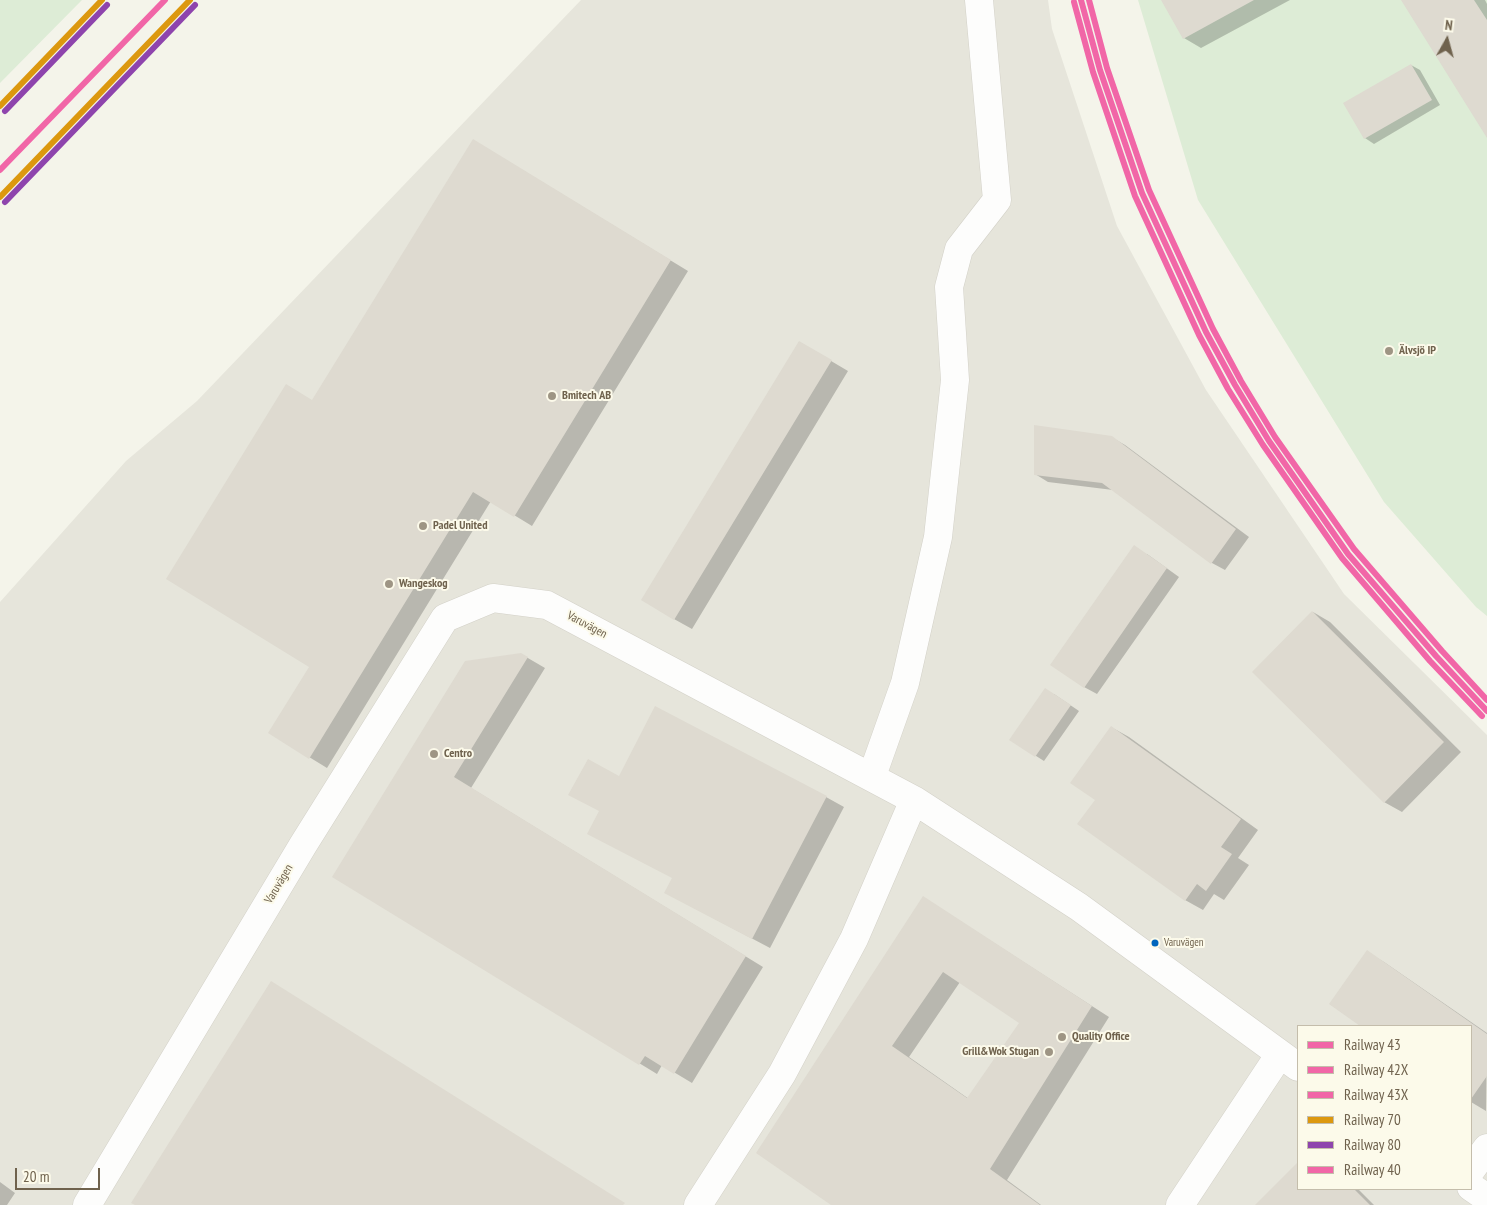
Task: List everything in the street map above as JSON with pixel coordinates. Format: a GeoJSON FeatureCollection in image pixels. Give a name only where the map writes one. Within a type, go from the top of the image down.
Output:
{"type":"FeatureCollection","features":[{"type":"Feature","properties":{"kind":"street"},"geometry":{"type":"LineString","coordinates":[[872,776],[905,683],[938,537],[955,380],[949,287],[959,249],[997,200],[979,0]]}},
{"type":"Feature","properties":{"kind":"street","name":"Varuvägen"},"geometry":{"type":"LineString","coordinates":[[87,1205],[303,845],[445,618],[492,598],[548,605],[914,800],[1079,906],[1289,1060]]}},
{"type":"Feature","properties":{"kind":"street"},"geometry":{"type":"LineString","coordinates":[[698,1205],[782,1074],[854,939],[914,800]]}},
{"type":"Feature","properties":{"kind":"street"},"geometry":{"type":"LineString","coordinates":[[1180,1205],[1289,1060]]}},
{"type":"Feature","properties":{"kind":"street"},"geometry":{"type":"LineString","coordinates":[[1472,1169],[1487,1148]]}},
{"type":"Feature","properties":{"kind":"street"},"geometry":{"type":"LineString","coordinates":[[1472,1188],[1487,1198]]}},
{"type":"Feature","properties":{"kind":"shaded area"},"geometry":{"type":"Polygon","coordinates":[[[581,0],[1048,0],[1052,29],[1117,226],[1206,390],[1344,594],[1487,735],[1487,1205],[0,1205],[0,602],[126,461],[197,401],[581,0]]]}},
{"type":"Feature","properties":{"kind":"green space"},"geometry":{"type":"Polygon","coordinates":[[[0,0],[82,0],[0,83],[0,0]]]}},
{"type":"Feature","properties":{"kind":"green space","name":"Älvsjö IP"},"geometry":{"type":"Polygon","coordinates":[[[1138,0],[1487,0],[1487,616],[1476,607],[1384,502],[1198,200],[1138,0]]]}},
{"type":"Feature","properties":{"kind":"building"},"geometry":{"type":"Polygon","coordinates":[[[1161,0],[1254,0],[1183,39],[1161,0]]]}},
{"type":"Feature","properties":{"kind":"building"},"geometry":{"type":"Polygon","coordinates":[[[1401,0],[1474,0],[1487,20],[1487,138],[1401,0]]]}},
{"type":"Feature","properties":{"kind":"building"},"geometry":{"type":"Polygon","coordinates":[[[1411,64],[1432,100],[1364,139],[1343,103],[1411,64]]]}},
{"type":"Feature","properties":{"kind":"building"},"geometry":{"type":"Polygon","coordinates":[[[473,139],[671,260],[514,517],[473,492],[309,759],[268,733],[309,667],[166,579],[286,384],[312,400],[473,139]]]}},
{"type":"Feature","properties":{"kind":"building"},"geometry":{"type":"Polygon","coordinates":[[[799,341],[832,360],[674,620],[641,600],[799,341]]]}},
{"type":"Feature","properties":{"kind":"building"},"geometry":{"type":"Polygon","coordinates":[[[1034,425],[1112,436],[1236,529],[1211,564],[1102,483],[1034,475],[1034,425]]]}},
{"type":"Feature","properties":{"kind":"building"},"geometry":{"type":"Polygon","coordinates":[[[1134,545],[1167,568],[1084,688],[1050,665],[1134,545]]]}},
{"type":"Feature","properties":{"kind":"building"},"geometry":{"type":"Polygon","coordinates":[[[1312,611],[1444,742],[1384,803],[1252,672],[1312,611]]]}},
{"type":"Feature","properties":{"kind":"building"},"geometry":{"type":"Polygon","coordinates":[[[521,653],[528,657],[454,777],[746,956],[674,1074],[645,1056],[639,1065],[332,877],[465,661],[521,653]]]}},
{"type":"Feature","properties":{"kind":"building"},"geometry":{"type":"Polygon","coordinates":[[[1045,688],[1071,705],[1035,757],[1009,740],[1045,688]]]}},
{"type":"Feature","properties":{"kind":"building"},"geometry":{"type":"Polygon","coordinates":[[[655,706],[827,796],[752,939],[664,893],[672,878],[587,834],[599,811],[568,795],[588,759],[619,776],[655,706]]]}},
{"type":"Feature","properties":{"kind":"building"},"geometry":{"type":"Polygon","coordinates":[[[1111,726],[1241,819],[1221,847],[1232,854],[1206,891],[1197,884],[1185,901],[1077,824],[1095,800],[1070,783],[1111,726]]]}},
{"type":"Feature","properties":{"kind":"building"},"geometry":{"type":"Polygon","coordinates":[[[923,896],[1092,1006],[990,1169],[1040,1205],[831,1205],[756,1153],[923,896]],[[943,972],[892,1046],[967,1098],[1019,1023],[943,972]]]}},
{"type":"Feature","properties":{"kind":"building"},"geometry":{"type":"Polygon","coordinates":[[[1367,950],[1487,1034],[1487,1076],[1472,1098],[1472,1025],[1359,1025],[1329,1004],[1367,950]]]}},
{"type":"Feature","properties":{"kind":"building"},"geometry":{"type":"Polygon","coordinates":[[[271,981],[625,1203],[623,1205],[135,1205],[131,1203],[271,981]]]}},
{"type":"Feature","properties":{"kind":"building"},"geometry":{"type":"Polygon","coordinates":[[[1297,1163],[1297,1190],[1355,1190],[1370,1205],[1255,1205],[1297,1163]]]}},
{"type":"Feature","properties":{"kind":"rail line","name":"70"},"geometry":{"type":"LineString","coordinates":[[0,106],[102,0]]}},
{"type":"Feature","properties":{"kind":"rail line","name":"40"},"geometry":{"type":"LineString","coordinates":[[0,170],[165,0]]}},
{"type":"Feature","properties":{"kind":"rail line","name":"70"},"geometry":{"type":"LineString","coordinates":[[0,197],[190,0]]}},
{"type":"Feature","properties":{"kind":"rail line","name":"43"},"geometry":{"type":"LineString","coordinates":[[1081,0],[1100,70],[1142,193],[1206,332],[1235,385],[1269,441],[1348,554],[1436,656],[1487,711]]}},
{"type":"Feature","properties":{"kind":"rail line","name":"43X"},"geometry":{"type":"LineString","coordinates":[[1089,0],[1107,68],[1149,190],[1213,329],[1241,381],[1275,437],[1354,549],[1487,700]]}},
{"type":"Feature","properties":{"kind":"rail line","name":"42X"},"geometry":{"type":"LineString","coordinates":[[1074,2],[1093,72],[1135,196],[1199,335],[1228,389],[1263,445],[1342,558],[1430,661],[1482,716]]}},
{"type":"Feature","properties":{"kind":"rail line","name":"80"},"geometry":{"type":"LineString","coordinates":[[5,111],[107,5]]}},
{"type":"Feature","properties":{"kind":"rail line","name":"80"},"geometry":{"type":"LineString","coordinates":[[5,202],[195,5]]}},
{"type":"Feature","properties":{"kind":"place","name":"Älvsjö IP"},"geometry":{"type":"Point","coordinates":[1389,351]}},
{"type":"Feature","properties":{"kind":"place","name":"Bmitech AB"},"geometry":{"type":"Point","coordinates":[552,396]}},
{"type":"Feature","properties":{"kind":"place","name":"Padel United"},"geometry":{"type":"Point","coordinates":[423,526]}},
{"type":"Feature","properties":{"kind":"place","name":"Wangeskog"},"geometry":{"type":"Point","coordinates":[389,584]}},
{"type":"Feature","properties":{"kind":"place","name":"Centro"},"geometry":{"type":"Point","coordinates":[434,754]}},
{"type":"Feature","properties":{"kind":"place","name":"Varuvägen"},"geometry":{"type":"Point","coordinates":[1155,943]}},
{"type":"Feature","properties":{"kind":"place","name":"Quality Office"},"geometry":{"type":"Point","coordinates":[1062,1037]}},
{"type":"Feature","properties":{"kind":"place","name":"Grill&Wok Stugan"},"geometry":{"type":"Point","coordinates":[1049,1052]}}]}
